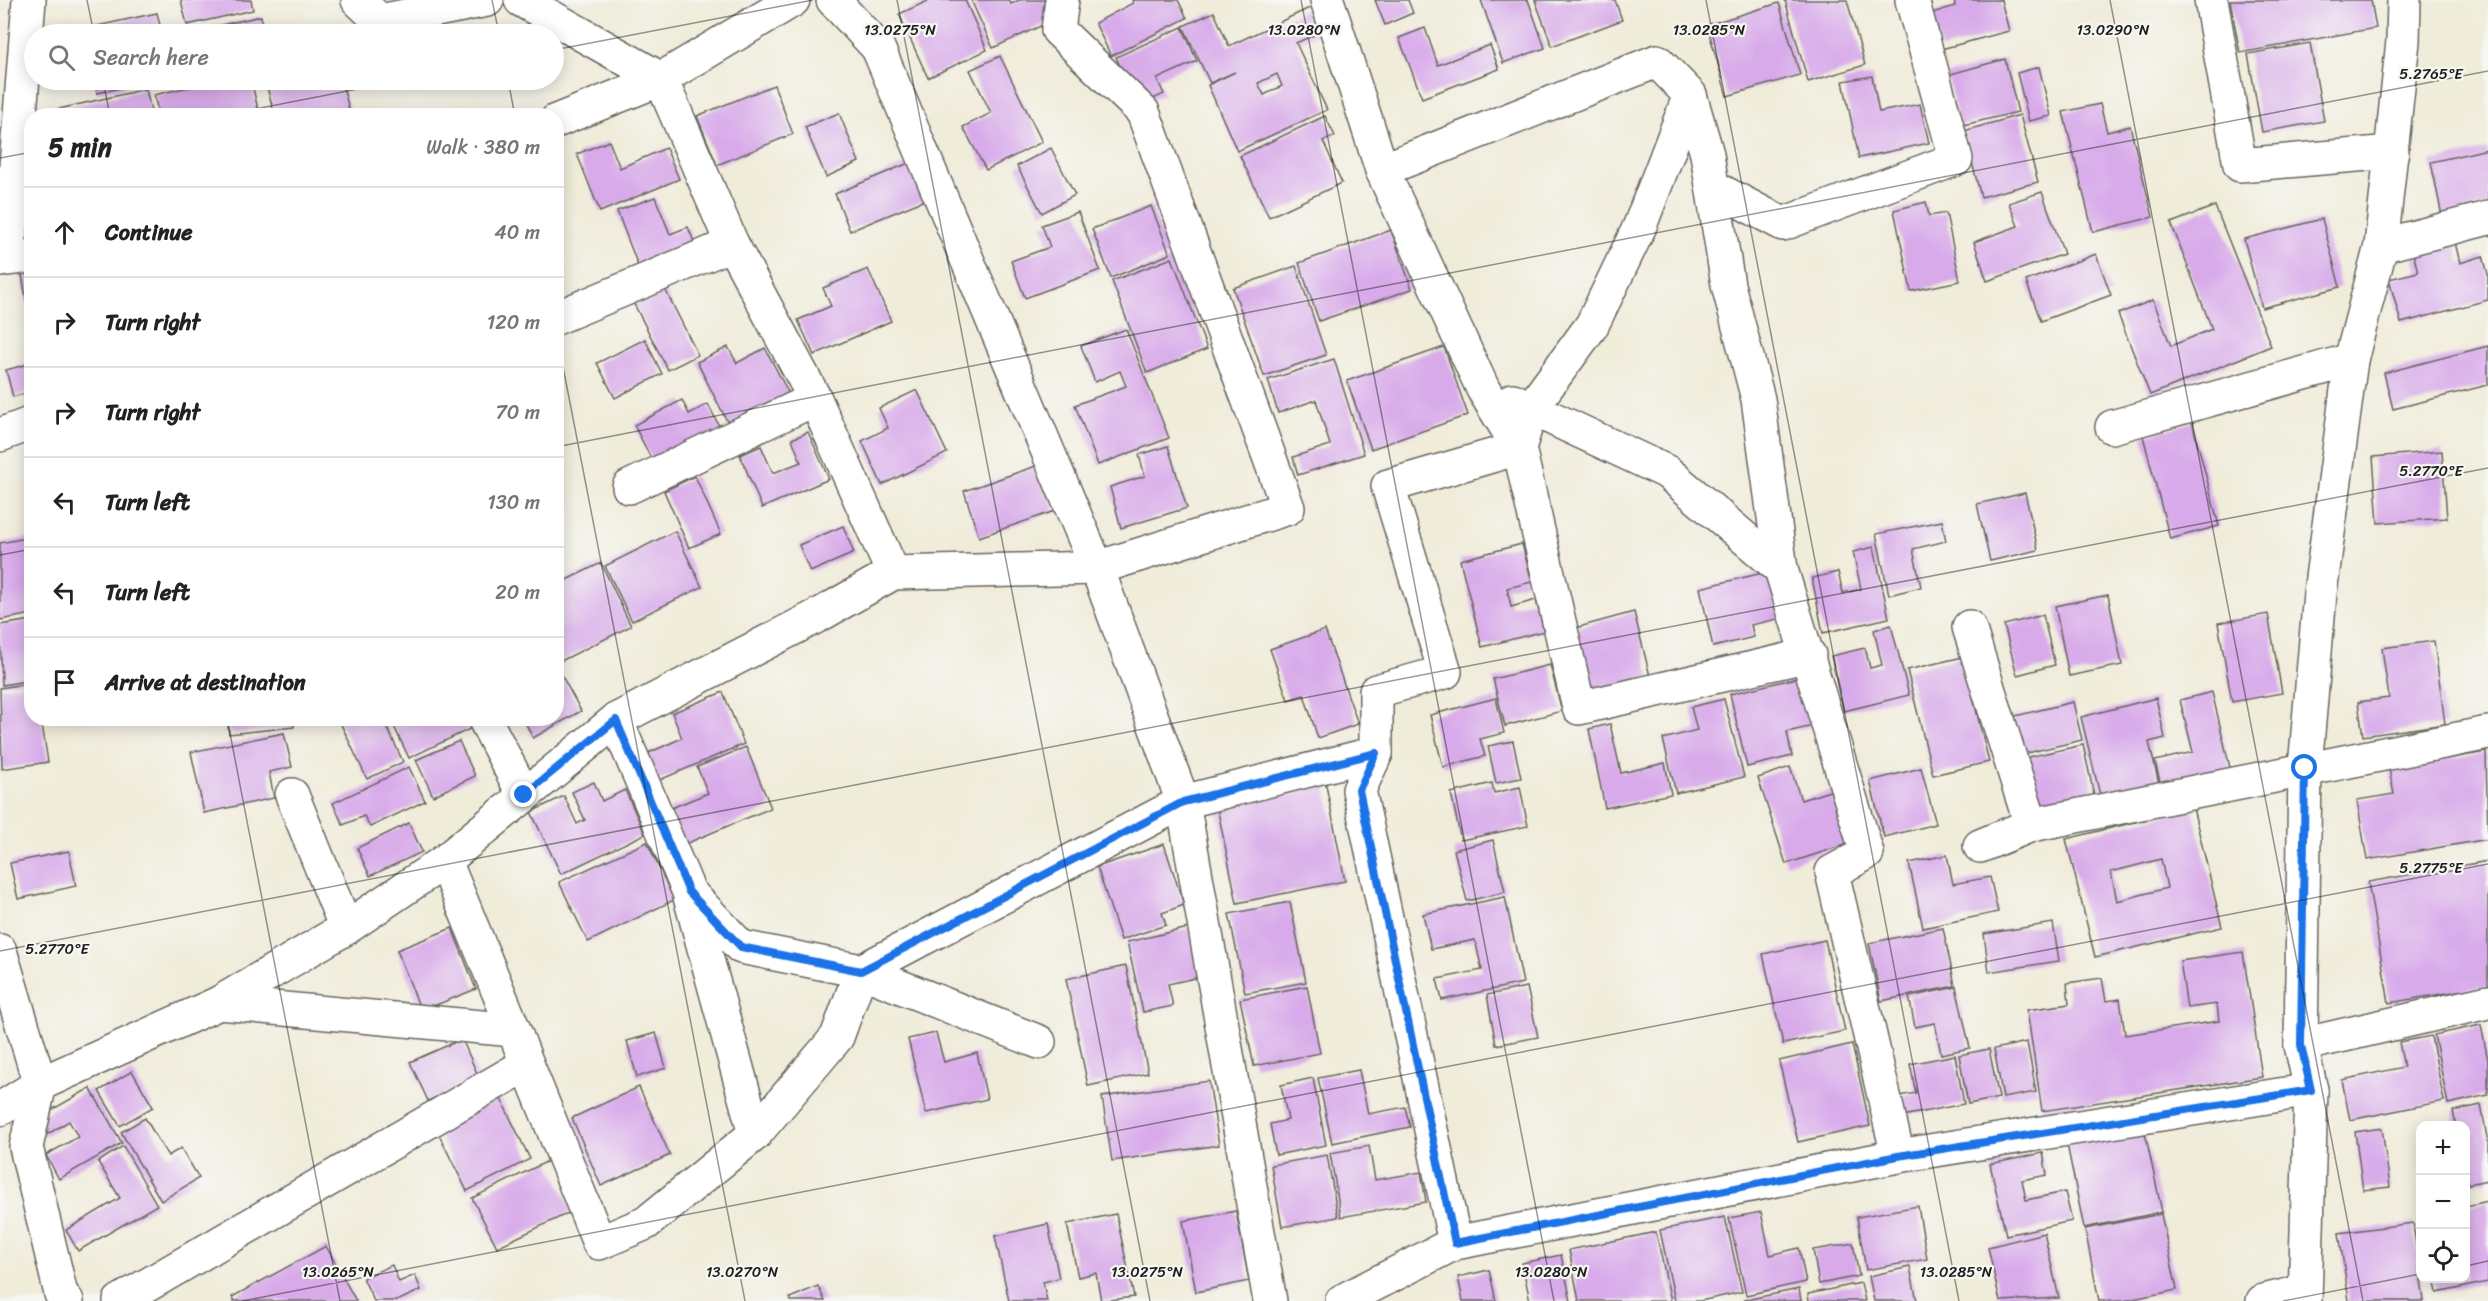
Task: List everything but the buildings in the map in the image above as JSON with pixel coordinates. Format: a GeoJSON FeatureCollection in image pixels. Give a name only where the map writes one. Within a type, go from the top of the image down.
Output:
{"type":"FeatureCollection","features":[{"type":"Feature","properties":{"kind":"street"},"geometry":{"type":"LineString","coordinates":[[0,7],[28,0],[26,24]]}},
{"type":"Feature","properties":{"kind":"street"},"geometry":{"type":"LineString","coordinates":[[358,0],[380,21],[487,0]]}},
{"type":"Feature","properties":{"kind":"street"},"geometry":{"type":"LineString","coordinates":[[521,0],[563,24]]}},
{"type":"Feature","properties":{"kind":"street"},"geometry":{"type":"LineString","coordinates":[[564,118],[661,80],[793,0]]}},
{"type":"Feature","properties":{"kind":"street"},"geometry":{"type":"LineString","coordinates":[[833,0],[878,48],[1097,568],[1183,802],[1270,1301]]}},
{"type":"Feature","properties":{"kind":"street"},"geometry":{"type":"LineString","coordinates":[[0,1109],[40,1084],[219,1003],[346,928],[445,861],[616,720],[823,613],[893,573],[1097,568],[1288,508],[1143,112],[1058,30],[1062,0]]}},
{"type":"Feature","properties":{"kind":"street"},"geometry":{"type":"LineString","coordinates":[[1327,0],[1382,170],[1483,389],[1520,448],[1579,708],[1809,655]]}},
{"type":"Feature","properties":{"kind":"street"},"geometry":{"type":"LineString","coordinates":[[1713,187],[1783,224],[1956,159],[1912,0]]}},
{"type":"Feature","properties":{"kind":"street"},"geometry":{"type":"LineString","coordinates":[[2211,0],[2240,165],[2392,152]]}},
{"type":"Feature","properties":{"kind":"street"},"geometry":{"type":"LineString","coordinates":[[2263,1301],[2305,1296],[2311,1090],[2301,1045],[2305,768],[2320,593],[2351,360],[2381,246],[2403,41],[2404,0]]}},
{"type":"Feature","properties":{"kind":"street"},"geometry":{"type":"LineString","coordinates":[[564,25],[661,80],[732,244],[815,399],[893,573]]}},
{"type":"Feature","properties":{"kind":"street"},"geometry":{"type":"LineString","coordinates":[[24,54],[11,230],[0,260],[24,257]]}},
{"type":"Feature","properties":{"kind":"street"},"geometry":{"type":"LineString","coordinates":[[1382,170],[1657,61],[1690,95],[1707,154],[1728,285],[1758,399],[1781,570],[1809,655],[1867,854],[1832,872],[1898,1156]]}},
{"type":"Feature","properties":{"kind":"street"},"geometry":{"type":"LineString","coordinates":[[1520,448],[1532,407],[1592,325],[1639,228],[1690,95]]}},
{"type":"Feature","properties":{"kind":"street"},"geometry":{"type":"LineString","coordinates":[[2381,246],[2488,218]]}},
{"type":"Feature","properties":{"kind":"street"},"geometry":{"type":"LineString","coordinates":[[564,315],[732,244]]}},
{"type":"Feature","properties":{"kind":"street"},"geometry":{"type":"LineString","coordinates":[[2112,427],[2351,360]]}},
{"type":"Feature","properties":{"kind":"street"},"geometry":{"type":"LineString","coordinates":[[1483,389],[1532,407],[1667,472],[1781,570]]}},
{"type":"Feature","properties":{"kind":"street"},"geometry":{"type":"LineString","coordinates":[[629,487],[815,399]]}},
{"type":"Feature","properties":{"kind":"street"},"geometry":{"type":"LineString","coordinates":[[0,435],[24,426]]}},
{"type":"Feature","properties":{"kind":"street"},"geometry":{"type":"LineString","coordinates":[[1455,1243],[1359,790],[1376,753],[1376,691],[1445,672],[1388,486],[1520,448]]}},
{"type":"Feature","properties":{"kind":"street"},"geometry":{"type":"LineString","coordinates":[[1969,627],[2031,825]]}},
{"type":"Feature","properties":{"kind":"street"},"geometry":{"type":"LineString","coordinates":[[616,720],[689,892],[755,1134]]}},
{"type":"Feature","properties":{"kind":"street"},"geometry":{"type":"LineString","coordinates":[[488,726],[524,795]]}},
{"type":"Feature","properties":{"kind":"street"},"geometry":{"type":"LineString","coordinates":[[1980,846],[2031,825],[2305,768],[2488,733]]}},
{"type":"Feature","properties":{"kind":"street"},"geometry":{"type":"LineString","coordinates":[[445,861],[598,1243],[646,1223],[755,1134],[837,1037],[861,971],[1183,802],[1376,753]]}},
{"type":"Feature","properties":{"kind":"street"},"geometry":{"type":"LineString","coordinates":[[292,795],[346,928]]}},
{"type":"Feature","properties":{"kind":"street"},"geometry":{"type":"LineString","coordinates":[[689,892],[741,947],[861,971],[1039,1042]]}},
{"type":"Feature","properties":{"kind":"street"},"geometry":{"type":"LineString","coordinates":[[0,951],[40,1084],[26,1147],[60,1299]]}},
{"type":"Feature","properties":{"kind":"street"},"geometry":{"type":"LineString","coordinates":[[2301,1045],[2488,1002]]}},
{"type":"Feature","properties":{"kind":"street"},"geometry":{"type":"LineString","coordinates":[[219,1003],[514,1030]]}},
{"type":"Feature","properties":{"kind":"street"},"geometry":{"type":"LineString","coordinates":[[120,1301],[527,1064]]}},
{"type":"Feature","properties":{"kind":"street"},"geometry":{"type":"LineString","coordinates":[[1342,1301],[1455,1243],[1898,1156],[2311,1090]]}},
{"type":"Feature","properties":{"kind":"route"},"geometry":{"type":"LineString","coordinates":[[524,795],[616,720],[689,892],[741,947],[861,971],[1183,802],[1376,753],[1359,790],[1455,1243],[1898,1156],[2311,1090],[2301,1045],[2305,768]]}}]}
